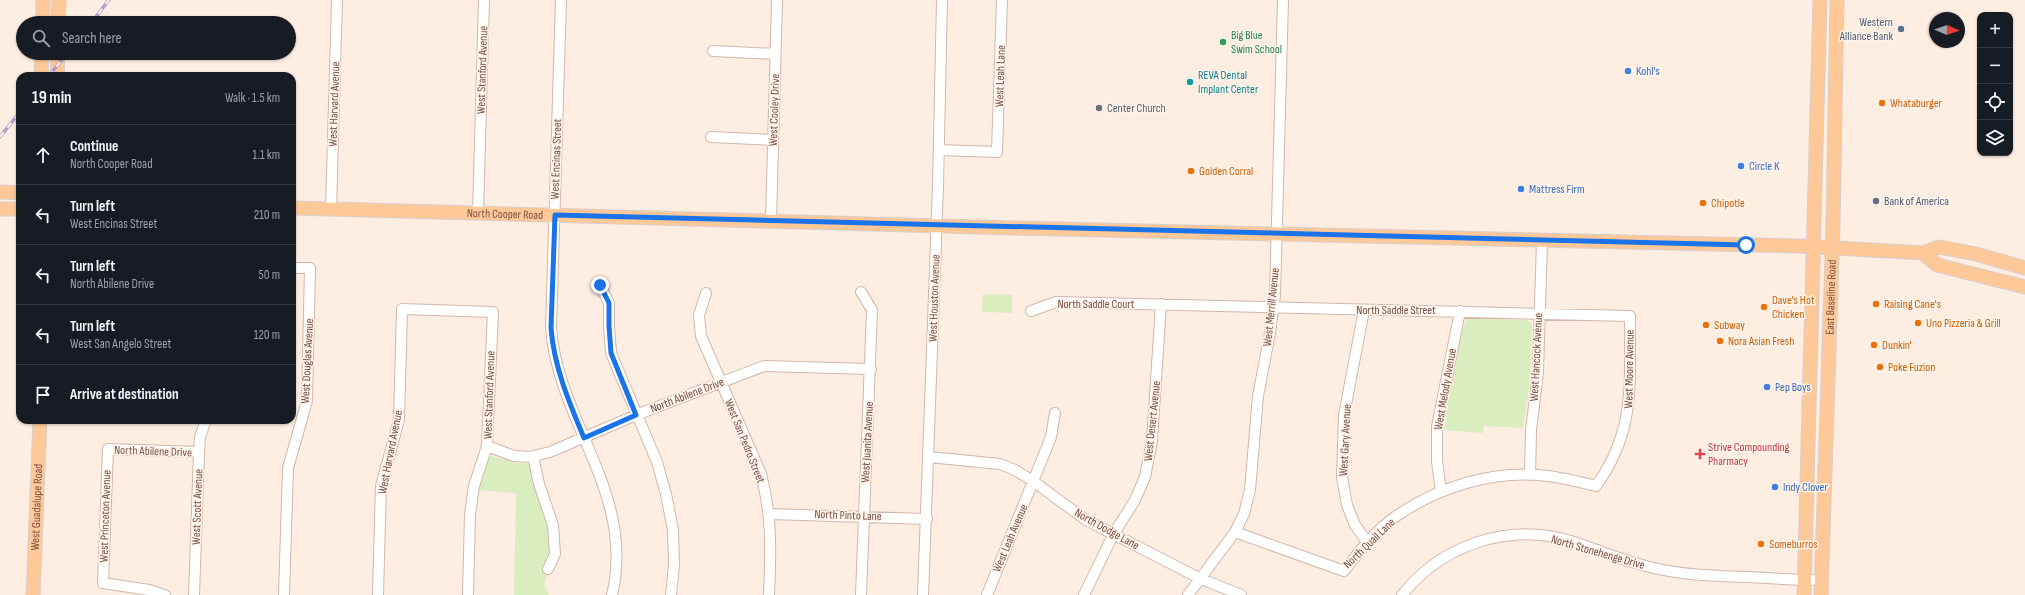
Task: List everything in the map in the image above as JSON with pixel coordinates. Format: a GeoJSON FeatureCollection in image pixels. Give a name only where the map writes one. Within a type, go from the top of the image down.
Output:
{"type":"FeatureCollection","features":[{"type":"Feature","properties":{"kind":"main road"},"geometry":{"type":"LineString","coordinates":[[43,16],[44,0]]}},
{"type":"Feature","properties":{"kind":"main road"},"geometry":{"type":"LineString","coordinates":[[58,16],[59,0]]}},
{"type":"Feature","properties":{"kind":"main road","name":"East Baseline Road"},"geometry":{"type":"LineString","coordinates":[[1820,0],[1825,468],[1820,595]]}},
{"type":"Feature","properties":{"kind":"main road","name":"East Baseline Road"},"geometry":{"type":"LineString","coordinates":[[1804,595],[1808,580],[1807,468],[1810,378],[1822,247],[1837,0]]}},
{"type":"Feature","properties":{"kind":"main road"},"geometry":{"type":"LineString","coordinates":[[41,72],[42,60]]}},
{"type":"Feature","properties":{"kind":"main road"},"geometry":{"type":"LineString","coordinates":[[57,72],[58,60]]}},
{"type":"Feature","properties":{"kind":"main road"},"geometry":{"type":"LineString","coordinates":[[0,192],[16,193]]}},
{"type":"Feature","properties":{"kind":"main road","name":"North Cooper Road"},"geometry":{"type":"LineString","coordinates":[[296,208],[1822,247],[1922,254]]}},
{"type":"Feature","properties":{"kind":"main road"},"geometry":{"type":"LineString","coordinates":[[0,209],[16,209]]}},
{"type":"Feature","properties":{"kind":"main road"},"geometry":{"type":"LineString","coordinates":[[1922,254],[1940,247],[1976,254],[2025,268]]}},
{"type":"Feature","properties":{"kind":"main road"},"geometry":{"type":"LineString","coordinates":[[1922,254],[1937,265],[2025,287]]}},
{"type":"Feature","properties":{"kind":"main road"},"geometry":{"type":"LineString","coordinates":[[1810,378],[1817,407],[1816,460],[1819,467],[1825,468]]}},
{"type":"Feature","properties":{"kind":"main road","name":"West Guadalupe Road"},"geometry":{"type":"LineString","coordinates":[[33,595],[35,496],[40,424]]}},
{"type":"Feature","properties":{"kind":"main road"},"geometry":{"type":"LineString","coordinates":[[1807,468],[1814,472],[1815,496],[1823,525]]}},
{"type":"Feature","properties":{"kind":"street","name":"West Harvard Avenue"},"geometry":{"type":"LineString","coordinates":[[331,209],[337,0]]}},
{"type":"Feature","properties":{"kind":"street","name":"West Stanford Avenue"},"geometry":{"type":"LineString","coordinates":[[478,213],[484,0]]}},
{"type":"Feature","properties":{"kind":"street","name":"West Encinas Street"},"geometry":{"type":"LineString","coordinates":[[561,0],[551,328],[553,346],[559,372],[604,486],[613,518],[617,549],[612,595]]}},
{"type":"Feature","properties":{"kind":"street","name":"West Cooley Drive"},"geometry":{"type":"LineString","coordinates":[[771,220],[777,0]]}},
{"type":"Feature","properties":{"kind":"street","name":"West Houston Avenue"},"geometry":{"type":"LineString","coordinates":[[924,595],[937,225],[942,0]]}},
{"type":"Feature","properties":{"kind":"street","name":"West Leah Lane"},"geometry":{"type":"LineString","coordinates":[[939,150],[998,152],[1002,0]]}},
{"type":"Feature","properties":{"kind":"street","name":"West Merrill Avenue"},"geometry":{"type":"LineString","coordinates":[[1188,595],[1199,578],[1235,532],[1244,514],[1250,490],[1258,396],[1273,308],[1277,234],[1283,0]]}},
{"type":"Feature","properties":{"kind":"street"},"geometry":{"type":"LineString","coordinates":[[713,51],[776,54]]}},
{"type":"Feature","properties":{"kind":"street"},"geometry":{"type":"LineString","coordinates":[[710,137],[773,140]]}},
{"type":"Feature","properties":{"kind":"street","name":"West Hancock Avenue"},"geometry":{"type":"LineString","coordinates":[[1530,475],[1531,430],[1538,373],[1542,240]]}},
{"type":"Feature","properties":{"kind":"street","name":"West Douglas Avenue"},"geometry":{"type":"LineString","coordinates":[[284,595],[288,468],[307,401],[310,268],[296,268]]}},
{"type":"Feature","properties":{"kind":"street"},"geometry":{"type":"LineString","coordinates":[[600,285],[609,303],[611,353],[657,462],[673,530],[674,565],[671,595]]}},
{"type":"Feature","properties":{"kind":"street","name":"West Juanita Avenue"},"geometry":{"type":"LineString","coordinates":[[861,292],[872,310],[871,369],[861,595]]}},
{"type":"Feature","properties":{"kind":"street","name":"West San Pedro Street"},"geometry":{"type":"LineString","coordinates":[[706,293],[699,315],[701,336],[760,474],[770,514],[771,538],[769,595]]}},
{"type":"Feature","properties":{"kind":"street","name":"North Saddle Court"},"geometry":{"type":"LineString","coordinates":[[1031,311],[1056,302],[1161,304]]}},
{"type":"Feature","properties":{"kind":"street","name":"North Saddle Street"},"geometry":{"type":"LineString","coordinates":[[1161,304],[1630,316]]}},
{"type":"Feature","properties":{"kind":"street","name":"West Desert Avenue"},"geometry":{"type":"LineString","coordinates":[[1084,595],[1113,534],[1135,500],[1145,477],[1152,441],[1161,304]]}},
{"type":"Feature","properties":{"kind":"street","name":"West Harvard Avenue"},"geometry":{"type":"LineString","coordinates":[[378,595],[381,486],[399,420],[402,309],[493,312]]}},
{"type":"Feature","properties":{"kind":"street","name":"West Gary Avenue"},"geometry":{"type":"LineString","coordinates":[[1364,310],[1344,415],[1342,477],[1347,505],[1355,525],[1367,542]]}},
{"type":"Feature","properties":{"kind":"street","name":"West Melody Avenue"},"geometry":{"type":"LineString","coordinates":[[1441,492],[1437,461],[1437,426],[1460,311]]}},
{"type":"Feature","properties":{"kind":"street","name":"West Stanford Avenue"},"geometry":{"type":"LineString","coordinates":[[468,595],[470,514],[473,493],[488,446],[493,312]]}},
{"type":"Feature","properties":{"kind":"street","name":"West Moore Avenue"},"geometry":{"type":"LineString","coordinates":[[1596,486],[1616,454],[1629,406],[1630,316]]}},
{"type":"Feature","properties":{"kind":"street","name":"North Abilene Drive"},"geometry":{"type":"LineString","coordinates":[[488,446],[514,456],[532,456],[550,452],[636,415],[764,366],[871,369]]}},
{"type":"Feature","properties":{"kind":"street","name":"West Leah Avenue"},"geometry":{"type":"LineString","coordinates":[[987,595],[1052,437],[1055,413]]}},
{"type":"Feature","properties":{"kind":"street","name":"West Scott Avenue"},"geometry":{"type":"LineString","coordinates":[[194,595],[198,452],[200,437],[205,424]]}},
{"type":"Feature","properties":{"kind":"street","name":"North Abilene Drive"},"geometry":{"type":"LineString","coordinates":[[108,449],[198,452]]}},
{"type":"Feature","properties":{"kind":"street","name":"West Princeton Avenue"},"geometry":{"type":"LineString","coordinates":[[108,449],[103,583],[149,590],[165,595]]}},
{"type":"Feature","properties":{"kind":"street"},"geometry":{"type":"LineString","coordinates":[[532,456],[539,484],[553,525],[555,554],[548,569]]}},
{"type":"Feature","properties":{"kind":"street","name":"North Dodge Lane"},"geometry":{"type":"LineString","coordinates":[[929,457],[1000,464],[1015,470],[1034,481],[1086,520],[1199,578],[1241,595]]}},
{"type":"Feature","properties":{"kind":"street","name":"North Quail Lane"},"geometry":{"type":"LineString","coordinates":[[1235,532],[1344,571],[1367,542],[1394,518],[1441,492],[1469,482],[1510,475],[1530,475],[1548,476],[1596,486]]}},
{"type":"Feature","properties":{"kind":"street","name":"North Pinto Lane"},"geometry":{"type":"LineString","coordinates":[[770,514],[864,515],[927,519]]}},
{"type":"Feature","properties":{"kind":"street","name":"North Stonehenge Drive"},"geometry":{"type":"LineString","coordinates":[[1402,595],[1416,578],[1454,551],[1482,540],[1522,535],[1570,541],[1646,566],[1666,570],[1702,575],[1808,580]]}},
{"type":"Feature","properties":{"kind":"green space"},"geometry":{"type":"Polygon","coordinates":[[[983,294],[1012,295],[1012,313],[982,312],[983,294]]]}},
{"type":"Feature","properties":{"kind":"green space"},"geometry":{"type":"Polygon","coordinates":[[[1470,318],[1527,320],[1532,324],[1530,382],[1523,428],[1484,426],[1483,433],[1444,430],[1456,357],[1465,322],[1470,318]]]}},
{"type":"Feature","properties":{"kind":"green space"},"geometry":{"type":"Polygon","coordinates":[[[488,455],[517,463],[532,464],[552,529],[553,556],[544,584],[549,595],[514,595],[516,493],[476,490],[488,455]]]}},
{"type":"Feature","properties":{"kind":"railway"},"geometry":{"type":"LineString","coordinates":[[96,16],[109,0]]}},
{"type":"Feature","properties":{"kind":"railway"},"geometry":{"type":"LineString","coordinates":[[52,72],[62,60]]}},
{"type":"Feature","properties":{"kind":"railway"},"geometry":{"type":"LineString","coordinates":[[0,137],[16,117]]}},
{"type":"Feature","properties":{"kind":"place","name":"Western Alliance Bank"},"geometry":{"type":"Point","coordinates":[1901,29]}},
{"type":"Feature","properties":{"kind":"place","name":"Big Blue Swim School"},"geometry":{"type":"Point","coordinates":[1223,42]}},
{"type":"Feature","properties":{"kind":"place","name":"Kohl's"},"geometry":{"type":"Point","coordinates":[1628,71]}},
{"type":"Feature","properties":{"kind":"place","name":"REVA Dental Implant Center"},"geometry":{"type":"Point","coordinates":[1190,82]}},
{"type":"Feature","properties":{"kind":"place","name":"Whataburger"},"geometry":{"type":"Point","coordinates":[1882,103]}},
{"type":"Feature","properties":{"kind":"place","name":"Center Church"},"geometry":{"type":"Point","coordinates":[1099,108]}},
{"type":"Feature","properties":{"kind":"place","name":"Circle K"},"geometry":{"type":"Point","coordinates":[1741,166]}},
{"type":"Feature","properties":{"kind":"place","name":"Golden Corral"},"geometry":{"type":"Point","coordinates":[1191,171]}},
{"type":"Feature","properties":{"kind":"place","name":"Mattress Firm"},"geometry":{"type":"Point","coordinates":[1521,189]}},
{"type":"Feature","properties":{"kind":"place","name":"Bank of America"},"geometry":{"type":"Point","coordinates":[1876,201]}},
{"type":"Feature","properties":{"kind":"place","name":"Chipotle"},"geometry":{"type":"Point","coordinates":[1703,203]}},
{"type":"Feature","properties":{"kind":"place","name":"Raising Cane's"},"geometry":{"type":"Point","coordinates":[1876,304]}},
{"type":"Feature","properties":{"kind":"place","name":"Dave's Hot Chicken"},"geometry":{"type":"Point","coordinates":[1764,307]}},
{"type":"Feature","properties":{"kind":"place","name":"Uno Pizzeria & Grill"},"geometry":{"type":"Point","coordinates":[1918,323]}},
{"type":"Feature","properties":{"kind":"place","name":"Subway"},"geometry":{"type":"Point","coordinates":[1706,325]}},
{"type":"Feature","properties":{"kind":"place","name":"Nora Asian Fresh"},"geometry":{"type":"Point","coordinates":[1720,341]}},
{"type":"Feature","properties":{"kind":"place","name":"Dunkin'"},"geometry":{"type":"Point","coordinates":[1874,345]}},
{"type":"Feature","properties":{"kind":"place","name":"Poke Fuzion"},"geometry":{"type":"Point","coordinates":[1880,367]}},
{"type":"Feature","properties":{"kind":"place","name":"Pep Boys"},"geometry":{"type":"Point","coordinates":[1767,387]}},
{"type":"Feature","properties":{"kind":"place","name":"Strive Compounding Pharmacy"},"geometry":{"type":"Point","coordinates":[1700,454]}},
{"type":"Feature","properties":{"kind":"place","name":"Indy Clover"},"geometry":{"type":"Point","coordinates":[1775,487]}},
{"type":"Feature","properties":{"kind":"place","name":"Someburros"},"geometry":{"type":"Point","coordinates":[1761,544]}},
{"type":"Feature","properties":{"kind":"route"},"geometry":{"type":"LineString","coordinates":[[600,285],[609,303],[611,353],[636,415],[584,438],[572,410],[559,372],[553,346],[551,328],[555,215],[926,224],[1014,228],[1746,245]]}}]}
